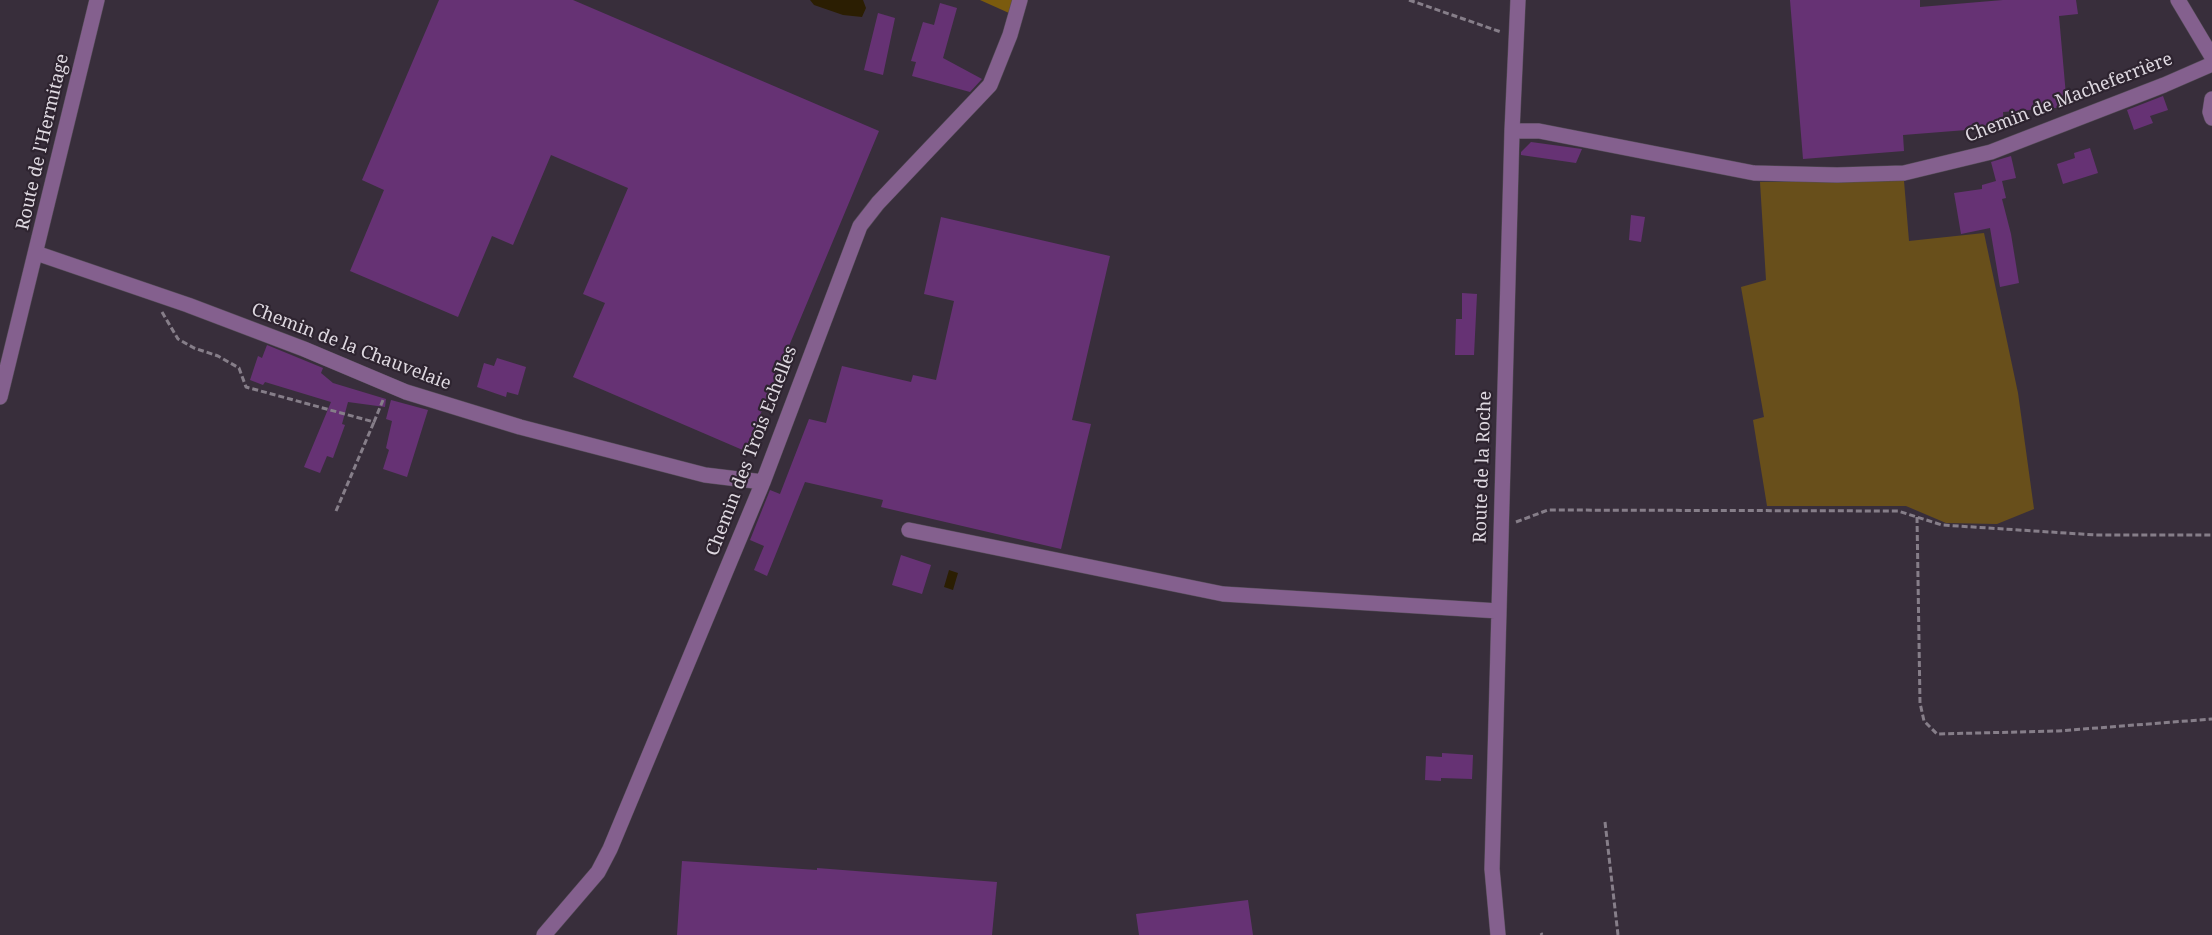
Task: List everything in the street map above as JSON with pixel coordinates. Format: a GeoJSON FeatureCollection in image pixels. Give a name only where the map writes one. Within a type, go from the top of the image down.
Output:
{"type":"FeatureCollection","features":[{"type":"Feature","properties":{"kind":"street","name":"Route de l'Hermitage"},"geometry":{"type":"LineString","coordinates":[[0,397],[98,0]]}},
{"type":"Feature","properties":{"kind":"street","name":"Chemin des Trois Echelles"},"geometry":{"type":"LineString","coordinates":[[544,935],[598,872],[610,849],[763,482],[860,226],[878,203],[990,85],[1010,35],[1020,0]]}},
{"type":"Feature","properties":{"kind":"street","name":"Route de la Roche"},"geometry":{"type":"LineString","coordinates":[[1498,935],[1492,869],[1512,131],[1518,0]]}},
{"type":"Feature","properties":{"kind":"street"},"geometry":{"type":"LineString","coordinates":[[2178,0],[2212,57]]}},
{"type":"Feature","properties":{"kind":"street","name":"Chemin de Macheferrière"},"geometry":{"type":"LineString","coordinates":[[1512,131],[1539,131],[1754,173],[1837,175],[1904,173],[1991,152],[2212,63]]}},
{"type":"Feature","properties":{"kind":"street"},"geometry":{"type":"LineString","coordinates":[[2212,99],[2210,112],[2212,118]]}},
{"type":"Feature","properties":{"kind":"street","name":"Chemin de la Chauvelaie"},"geometry":{"type":"LineString","coordinates":[[36,253],[156,294],[304,349],[417,396],[555,436],[705,475],[763,482]]}},
{"type":"Feature","properties":{"kind":"street"},"geometry":{"type":"LineString","coordinates":[[909,530],[1223,594],[1499,611]]}},
{"type":"Feature","properties":{"kind":"path"},"geometry":{"type":"LineString","coordinates":[[1409,0],[1516,37]]}},
{"type":"Feature","properties":{"kind":"path"},"geometry":{"type":"LineString","coordinates":[[156,294],[165,320],[178,339],[194,348],[218,356],[239,368],[246,387],[374,422]]}},
{"type":"Feature","properties":{"kind":"path"},"geometry":{"type":"LineString","coordinates":[[336,511],[390,385]]}},
{"type":"Feature","properties":{"kind":"path"},"geometry":{"type":"LineString","coordinates":[[1501,528],[1548,510],[1898,511],[1942,525],[2096,536],[2212,535]]}},
{"type":"Feature","properties":{"kind":"path"},"geometry":{"type":"LineString","coordinates":[[1917,517],[1920,703],[1924,721],[1937,734],[2058,731],[2212,719]]}},
{"type":"Feature","properties":{"kind":"path"},"geometry":{"type":"LineString","coordinates":[[1605,822],[1618,935]]}},
{"type":"Feature","properties":{"kind":"shaded area"},"geometry":{"type":"Polygon","coordinates":[[[810,0],[863,0],[866,8],[862,17],[843,15],[814,5],[810,0]]]}},
{"type":"Feature","properties":{"kind":"shaded area"},"geometry":{"type":"Polygon","coordinates":[[[980,0],[1013,0],[1009,13],[980,0]]]}},
{"type":"Feature","properties":{"kind":"shaded area"},"geometry":{"type":"Polygon","coordinates":[[[1904,181],[1909,241],[1984,233],[2018,393],[2034,509],[1997,524],[1946,523],[1906,506],[1767,506],[1753,420],[1764,417],[1741,287],[1766,280],[1760,182],[1904,181]]]}},
{"type":"Feature","properties":{"kind":"shaded area"},"geometry":{"type":"Polygon","coordinates":[[[949,570],[958,573],[953,590],[944,587],[949,570]]]}},
{"type":"Feature","properties":{"kind":"building"},"geometry":{"type":"Polygon","coordinates":[[[439,0],[573,0],[879,131],[745,451],[573,377],[605,303],[583,294],[628,188],[551,155],[513,245],[492,236],[458,317],[350,271],[384,190],[362,180],[439,0]]]}},
{"type":"Feature","properties":{"kind":"building"},"geometry":{"type":"Polygon","coordinates":[[[1790,0],[1920,0],[1920,7],[2003,0],[2076,0],[2078,14],[2059,16],[2067,107],[2003,112],[2004,127],[1903,135],[1904,151],[1803,159],[1790,0]]]}},
{"type":"Feature","properties":{"kind":"building"},"geometry":{"type":"Polygon","coordinates":[[[940,3],[957,8],[943,58],[982,79],[970,92],[912,76],[916,62],[911,61],[923,22],[934,25],[940,3]]]}},
{"type":"Feature","properties":{"kind":"building"},"geometry":{"type":"Polygon","coordinates":[[[878,13],[895,18],[883,75],[864,70],[878,13]]]}},
{"type":"Feature","properties":{"kind":"building"},"geometry":{"type":"Polygon","coordinates":[[[2163,96],[2168,110],[2150,116],[2153,123],[2134,130],[2127,110],[2163,96]]]}},
{"type":"Feature","properties":{"kind":"building"},"geometry":{"type":"Polygon","coordinates":[[[1531,142],[1582,149],[1576,163],[1521,155],[1521,152],[1531,142]]]}},
{"type":"Feature","properties":{"kind":"building"},"geometry":{"type":"Polygon","coordinates":[[[2090,148],[2098,173],[2063,184],[2057,164],[2075,158],[2074,153],[2090,148]]]}},
{"type":"Feature","properties":{"kind":"building"},"geometry":{"type":"Polygon","coordinates":[[[2011,156],[2016,178],[2002,181],[2006,198],[2002,199],[2011,234],[2019,283],[2000,287],[1990,228],[1961,234],[1954,193],[1982,189],[1982,185],[1996,181],[1991,162],[2011,156]]]}},
{"type":"Feature","properties":{"kind":"building"},"geometry":{"type":"Polygon","coordinates":[[[1631,215],[1645,217],[1641,242],[1629,240],[1631,215]]]}},
{"type":"Feature","properties":{"kind":"building"},"geometry":{"type":"Polygon","coordinates":[[[941,217],[1110,256],[1072,420],[1091,424],[1061,549],[881,507],[883,500],[805,482],[767,576],[754,570],[764,546],[750,540],[770,490],[780,494],[809,419],[826,423],[842,366],[911,382],[913,375],[936,380],[954,301],[924,294],[941,217]]]}},
{"type":"Feature","properties":{"kind":"building"},"geometry":{"type":"Polygon","coordinates":[[[1462,293],[1477,294],[1474,355],[1455,355],[1456,319],[1462,319],[1462,293]]]}},
{"type":"Feature","properties":{"kind":"building"},"geometry":{"type":"Polygon","coordinates":[[[267,345],[323,368],[321,373],[333,383],[386,399],[385,407],[348,402],[342,424],[345,425],[333,458],[327,456],[320,473],[304,467],[331,402],[265,382],[263,385],[250,380],[258,356],[262,358],[267,345]]]}},
{"type":"Feature","properties":{"kind":"building"},"geometry":{"type":"Polygon","coordinates":[[[497,358],[526,367],[518,395],[507,392],[506,397],[477,387],[484,363],[494,366],[497,358]]]}},
{"type":"Feature","properties":{"kind":"building"},"geometry":{"type":"Polygon","coordinates":[[[391,400],[428,410],[407,477],[383,469],[389,450],[386,448],[392,421],[386,419],[391,400]]]}},
{"type":"Feature","properties":{"kind":"building"},"geometry":{"type":"Polygon","coordinates":[[[901,555],[931,565],[922,594],[892,585],[901,555]]]}},
{"type":"Feature","properties":{"kind":"building"},"geometry":{"type":"Polygon","coordinates":[[[1442,753],[1473,755],[1472,779],[1425,780],[1426,756],[1442,757],[1442,753]]]}},
{"type":"Feature","properties":{"kind":"building"},"geometry":{"type":"Polygon","coordinates":[[[682,861],[817,870],[817,868],[997,882],[992,935],[677,935],[682,861]]]}},
{"type":"Feature","properties":{"kind":"building"},"geometry":{"type":"Polygon","coordinates":[[[1248,900],[1253,935],[1139,935],[1136,914],[1248,900]]]}}]}
